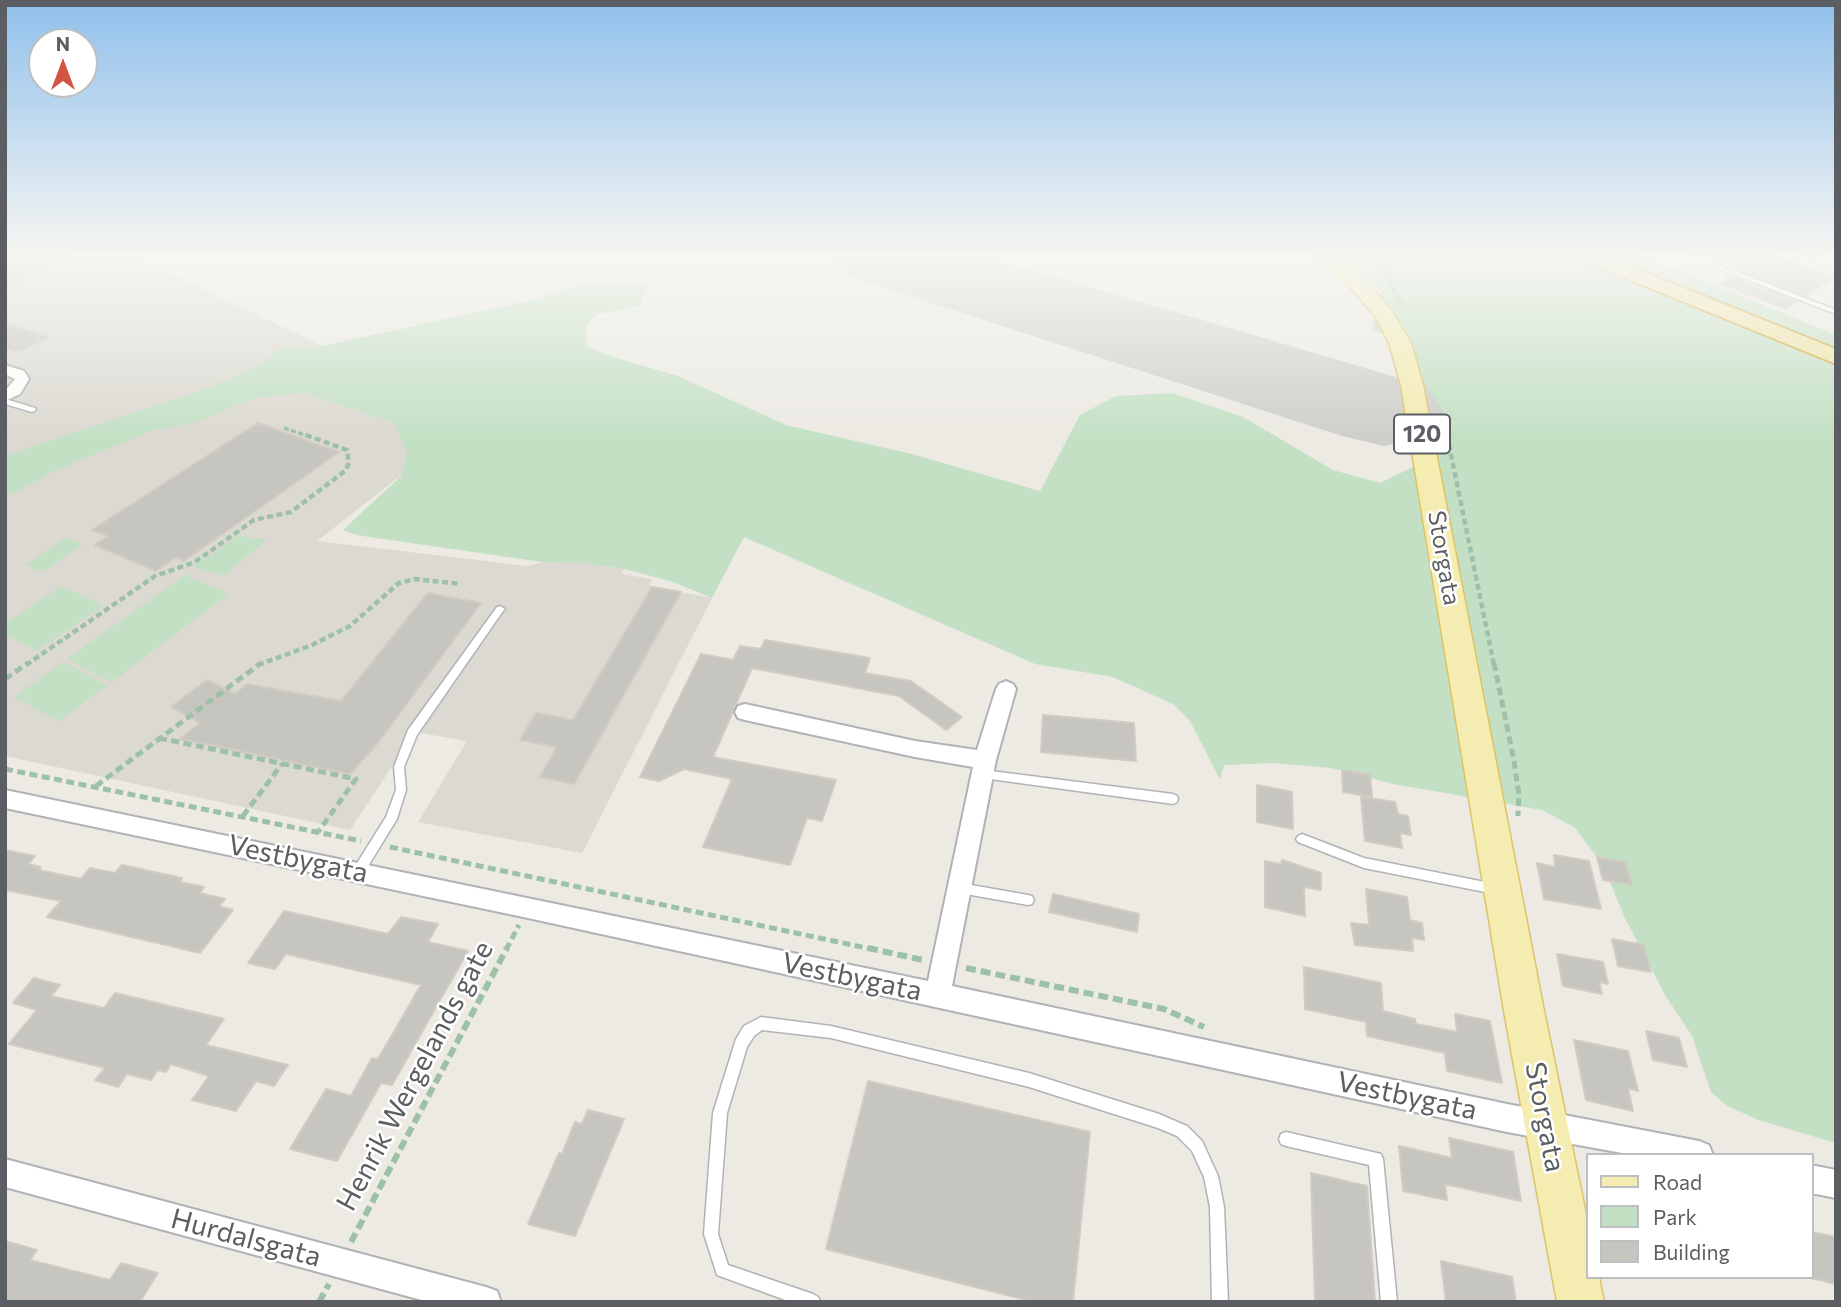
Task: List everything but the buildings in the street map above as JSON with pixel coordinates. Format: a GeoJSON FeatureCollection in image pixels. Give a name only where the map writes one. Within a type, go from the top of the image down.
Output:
{"type":"FeatureCollection","features":[{"type":"Feature","properties":{"kind":"highway"},"geometry":{"type":"LineString","coordinates":[[1735,316],[1836,357]]}},
{"type":"Feature","properties":{"kind":"main road","name":"Storgata"},"geometry":{"type":"LineString","coordinates":[[1384,316],[1395,333],[1406,361],[1424,444],[1502,890],[1581,1302]]}},
{"type":"Feature","properties":{"kind":"street"},"geometry":{"type":"LineString","coordinates":[[5,369],[19,374],[22,379],[15,391],[5,399]]}},
{"type":"Feature","properties":{"kind":"street"},"geometry":{"type":"LineString","coordinates":[[938,996],[984,767],[1006,688]]}},
{"type":"Feature","properties":{"kind":"street"},"geometry":{"type":"LineString","coordinates":[[744,712],[915,749],[984,767]]}},
{"type":"Feature","properties":{"kind":"street","name":"Vestbygata"},"geometry":{"type":"LineString","coordinates":[[5,799],[1689,1153]]}},
{"type":"Feature","properties":{"kind":"street","name":"Hurdalsgata"},"geometry":{"type":"LineString","coordinates":[[5,1173],[486,1302]]}},
{"type":"Feature","properties":{"kind":"street"},"geometry":{"type":"LineString","coordinates":[[1813,1179],[1836,1184]]}},
{"type":"Feature","properties":{"kind":"lane"},"geometry":{"type":"LineString","coordinates":[[5,399],[32,410]]}},
{"type":"Feature","properties":{"kind":"lane"},"geometry":{"type":"LineString","coordinates":[[358,872],[391,819],[401,790],[400,767],[412,733],[500,609]]}},
{"type":"Feature","properties":{"kind":"lane"},"geometry":{"type":"LineString","coordinates":[[984,767],[1173,799]]}},
{"type":"Feature","properties":{"kind":"lane"},"geometry":{"type":"LineString","coordinates":[[1302,839],[1364,863],[1502,890]]}},
{"type":"Feature","properties":{"kind":"lane"},"geometry":{"type":"LineString","coordinates":[[960,888],[1028,900]]}},
{"type":"Feature","properties":{"kind":"lane"},"geometry":{"type":"LineString","coordinates":[[813,1302],[722,1270],[710,1234],[720,1113],[741,1044],[748,1031],[761,1023],[831,1032],[1029,1080],[1159,1121],[1182,1131],[1197,1146],[1211,1176],[1217,1207],[1220,1302]]}},
{"type":"Feature","properties":{"kind":"lane"},"geometry":{"type":"LineString","coordinates":[[1286,1139],[1376,1159],[1389,1302]]}},
{"type":"Feature","properties":{"kind":"path"},"geometry":{"type":"LineString","coordinates":[[5,679],[155,576],[195,562],[254,520],[291,512],[345,471],[349,463],[347,450],[284,428]]}},
{"type":"Feature","properties":{"kind":"path"},"geometry":{"type":"LineString","coordinates":[[96,786],[265,660],[312,645],[350,626],[399,583],[428,579],[461,584]]}},
{"type":"Feature","properties":{"kind":"path"},"geometry":{"type":"LineString","coordinates":[[1507,733],[1520,810]]}},
{"type":"Feature","properties":{"kind":"path"},"geometry":{"type":"LineString","coordinates":[[159,738],[356,779],[318,832]]}},
{"type":"Feature","properties":{"kind":"path"},"geometry":{"type":"LineString","coordinates":[[243,816],[282,764]]}},
{"type":"Feature","properties":{"kind":"path"},"geometry":{"type":"LineString","coordinates":[[5,769],[243,816],[1164,1009],[1213,1032]]}},
{"type":"Feature","properties":{"kind":"path","name":"Henrik Wergelands gate"},"geometry":{"type":"LineString","coordinates":[[340,1264],[527,907]]}},
{"type":"Feature","properties":{"kind":"shaded area"},"geometry":{"type":"Polygon","coordinates":[[[5,316],[260,316],[478,415],[317,541],[527,566],[556,559],[624,569],[622,574],[652,579],[649,586],[712,598],[582,853],[418,822],[467,741],[415,732],[350,830],[5,756],[5,316]]]}},
{"type":"Feature","properties":{"kind":"green space"},"geometry":{"type":"Polygon","coordinates":[[[459,316],[595,316],[586,327],[587,346],[607,355],[678,376],[786,425],[912,454],[1040,491],[1080,415],[1116,396],[1172,393],[1243,417],[1333,470],[1380,483],[1415,466],[1415,360],[1407,333],[1371,332],[1375,316],[1790,316],[1836,335],[1836,1143],[1758,1120],[1726,1105],[1711,1092],[1692,1036],[1665,995],[1624,916],[1603,865],[1574,827],[1542,810],[1393,784],[1331,768],[1275,763],[1224,765],[1220,780],[1190,721],[1173,704],[1113,677],[1035,664],[744,537],[712,598],[670,581],[624,569],[584,563],[542,562],[356,535],[343,530],[401,476],[407,453],[394,422],[305,393],[255,398],[194,423],[150,431],[52,472],[5,498],[5,456],[214,386],[256,367],[283,347],[306,349],[459,316]]]}},
{"type":"Feature","properties":{"kind":"green space"},"geometry":{"type":"Polygon","coordinates":[[[239,535],[250,539],[263,538],[265,541],[224,576],[193,567],[239,535]]]}},
{"type":"Feature","properties":{"kind":"green space"},"geometry":{"type":"Polygon","coordinates":[[[66,538],[83,545],[42,572],[26,565],[66,538]]]}},
{"type":"Feature","properties":{"kind":"green space"},"geometry":{"type":"Polygon","coordinates":[[[185,575],[228,594],[112,682],[67,659],[185,575]]]}},
{"type":"Feature","properties":{"kind":"green space"},"geometry":{"type":"Polygon","coordinates":[[[62,586],[103,606],[37,651],[5,635],[5,624],[62,586]]]}},
{"type":"Feature","properties":{"kind":"green space"},"geometry":{"type":"Polygon","coordinates":[[[63,662],[107,685],[59,721],[14,697],[63,662]]]}},
{"type":"Feature","properties":{"kind":"runway"},"geometry":{"type":"LineString","coordinates":[[1076,316],[1384,411]]}}]}
